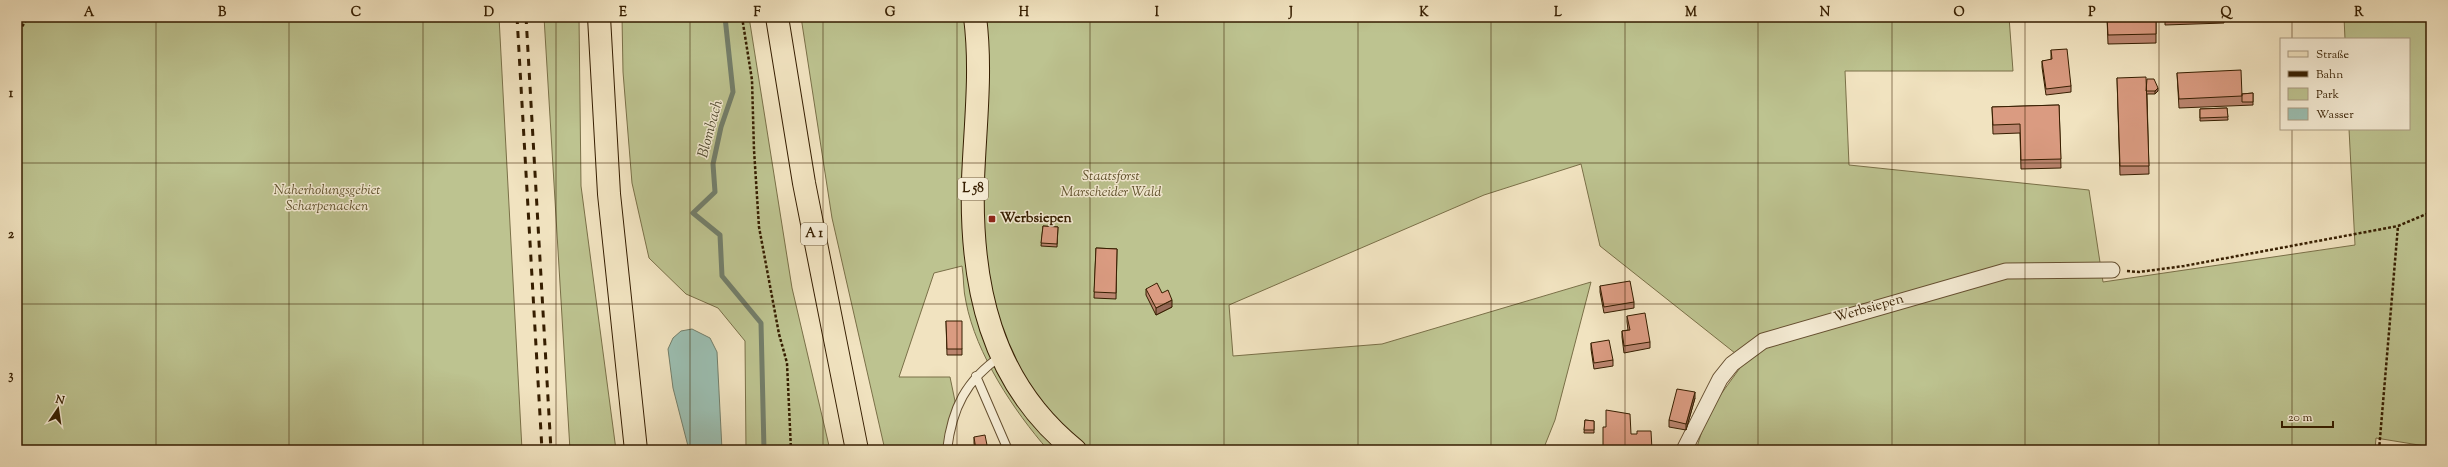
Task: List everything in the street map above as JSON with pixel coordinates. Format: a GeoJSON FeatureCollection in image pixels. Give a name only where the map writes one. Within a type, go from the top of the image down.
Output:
{"type":"FeatureCollection","features":[{"type":"Feature","properties":{"kind":"main road"},"geometry":{"type":"LineString","coordinates":[[599,17],[609,194],[636,450]]}},
{"type":"Feature","properties":{"kind":"main road","name":"A 1"},"geometry":{"type":"LineString","coordinates":[[777,17],[804,183],[857,450]]}},
{"type":"Feature","properties":{"kind":"main road","name":"L 58"},"geometry":{"type":"LineString","coordinates":[[975,17],[978,67],[973,238],[982,302],[1001,356],[1035,410],[1055,432],[1075,450]]}},
{"type":"Feature","properties":{"kind":"street","name":"Werbsiepen"},"geometry":{"type":"LineString","coordinates":[[1684,450],[1720,379],[1732,364],[1763,341],[2006,271],[2112,270]]}},
{"type":"Feature","properties":{"kind":"lane"},"geometry":{"type":"LineString","coordinates":[[947,450],[949,434],[959,401],[976,376],[1001,356]]}},
{"type":"Feature","properties":{"kind":"lane"},"geometry":{"type":"LineString","coordinates":[[976,376],[1008,450]]}},
{"type":"Feature","properties":{"kind":"path"},"geometry":{"type":"LineString","coordinates":[[17,35],[28,17]]}},
{"type":"Feature","properties":{"kind":"path"},"geometry":{"type":"LineString","coordinates":[[742,17],[752,80],[754,150],[759,227],[779,334],[787,364],[791,450]]}},
{"type":"Feature","properties":{"kind":"path"},"geometry":{"type":"LineString","coordinates":[[2112,270],[2139,272],[2184,266],[2398,226],[2431,212]]}},
{"type":"Feature","properties":{"kind":"path"},"geometry":{"type":"LineString","coordinates":[[2380,450],[2398,226]]}},
{"type":"Feature","properties":{"kind":"green space","name":"Naherholungsgebiet Scharpenacken"},"geometry":{"type":"Polygon","coordinates":[[[17,17],[499,17],[522,450],[17,450],[17,17]]]}},
{"type":"Feature","properties":{"kind":"green space"},"geometry":{"type":"Polygon","coordinates":[[[544,17],[579,17],[581,186],[616,450],[570,450],[544,17]]]}},
{"type":"Feature","properties":{"kind":"green space"},"geometry":{"type":"Polygon","coordinates":[[[622,17],[749,17],[792,288],[830,450],[746,450],[745,341],[718,308],[686,294],[649,258],[632,183],[623,72],[622,17]]]}},
{"type":"Feature","properties":{"kind":"green space","name":"Staatsforst Marscheider Wald"},"geometry":{"type":"Polygon","coordinates":[[[801,17],[2009,17],[2013,71],[1845,71],[1849,165],[2089,190],[2103,282],[2355,245],[2349,130],[2410,130],[2410,38],[2345,38],[2344,17],[2431,17],[2431,447],[2376,438],[2375,450],[1696,450],[1708,412],[1745,361],[1600,246],[1581,164],[1484,195],[1229,305],[1233,356],[1382,344],[1591,282],[1555,420],[1543,450],[1048,450],[1022,418],[1010,400],[998,381],[978,342],[965,298],[962,266],[934,273],[899,377],[950,377],[955,401],[943,450],[885,450],[832,218],[801,17]]]}},
{"type":"Feature","properties":{"kind":"water"},"geometry":{"type":"Polygon","coordinates":[[[692,329],[710,338],[717,352],[722,450],[689,450],[673,388],[668,349],[673,338],[681,331],[692,329]]]}},
{"type":"Feature","properties":{"kind":"building"},"geometry":{"type":"Polygon","coordinates":[[[2107,17],[2156,17],[2156,34],[2108,35],[2107,17]]]}},
{"type":"Feature","properties":{"kind":"building"},"geometry":{"type":"Polygon","coordinates":[[[2165,17],[2208,17],[2165,19],[2165,17]]]}},
{"type":"Feature","properties":{"kind":"building"},"geometry":{"type":"Polygon","coordinates":[[[2067,49],[2071,86],[2046,89],[2042,61],[2052,59],[2051,50],[2067,49]]]}},
{"type":"Feature","properties":{"kind":"building"},"geometry":{"type":"Polygon","coordinates":[[[2241,70],[2242,96],[2179,99],[2177,73],[2241,70]]]}},
{"type":"Feature","properties":{"kind":"building"},"geometry":{"type":"Polygon","coordinates":[[[2146,77],[2149,166],[2120,166],[2117,78],[2146,77]]]}},
{"type":"Feature","properties":{"kind":"building"},"geometry":{"type":"Polygon","coordinates":[[[2147,79],[2154,79],[2158,88],[2155,91],[2146,91],[2147,79]]]}},
{"type":"Feature","properties":{"kind":"building"},"geometry":{"type":"Polygon","coordinates":[[[2253,93],[2253,102],[2242,102],[2242,94],[2253,93]]]}},
{"type":"Feature","properties":{"kind":"building"},"geometry":{"type":"Polygon","coordinates":[[[2059,105],[2061,159],[2021,160],[2020,124],[1993,125],[1992,107],[2059,105]]]}},
{"type":"Feature","properties":{"kind":"building"},"geometry":{"type":"Polygon","coordinates":[[[2227,108],[2228,117],[2200,118],[2200,109],[2227,108]]]}},
{"type":"Feature","properties":{"kind":"building"},"geometry":{"type":"Polygon","coordinates":[[[1043,226],[1058,227],[1057,244],[1041,243],[1043,226]]]}},
{"type":"Feature","properties":{"kind":"building"},"geometry":{"type":"Polygon","coordinates":[[[1096,248],[1117,249],[1116,293],[1094,292],[1096,248]]]}},
{"type":"Feature","properties":{"kind":"building"},"geometry":{"type":"Polygon","coordinates":[[[1630,281],[1634,302],[1604,307],[1600,286],[1630,281]]]}},
{"type":"Feature","properties":{"kind":"building"},"geometry":{"type":"Polygon","coordinates":[[[1157,283],[1162,293],[1168,290],[1172,300],[1156,308],[1146,289],[1157,283]]]}},
{"type":"Feature","properties":{"kind":"building"},"geometry":{"type":"Polygon","coordinates":[[[1645,313],[1650,342],[1624,346],[1622,331],[1630,330],[1627,316],[1645,313]]]}},
{"type":"Feature","properties":{"kind":"building"},"geometry":{"type":"Polygon","coordinates":[[[946,321],[962,321],[962,349],[947,349],[946,321]]]}},
{"type":"Feature","properties":{"kind":"building"},"geometry":{"type":"Polygon","coordinates":[[[1609,340],[1613,360],[1594,363],[1591,343],[1609,340]]]}},
{"type":"Feature","properties":{"kind":"building"},"geometry":{"type":"Polygon","coordinates":[[[1677,389],[1695,392],[1686,424],[1669,420],[1677,389]]]}},
{"type":"Feature","properties":{"kind":"building"},"geometry":{"type":"Polygon","coordinates":[[[1606,410],[1630,414],[1631,434],[1637,434],[1637,431],[1651,431],[1652,450],[1603,450],[1603,427],[1606,427],[1606,410]]]}},
{"type":"Feature","properties":{"kind":"building"},"geometry":{"type":"Polygon","coordinates":[[[1585,420],[1594,421],[1594,430],[1584,430],[1585,420]]]}},
{"type":"Feature","properties":{"kind":"building"},"geometry":{"type":"Polygon","coordinates":[[[985,435],[988,450],[976,450],[974,437],[985,435]]]}},
{"type":"Feature","properties":{"kind":"waterway","name":"Blombach"},"geometry":{"type":"LineString","coordinates":[[725,17],[733,92],[721,127],[713,164],[715,192],[693,213],[720,235],[722,276],[761,323],[764,450]]}},
{"type":"Feature","properties":{"kind":"railway"},"geometry":{"type":"LineString","coordinates":[[517,17],[542,450]]}},
{"type":"Feature","properties":{"kind":"railway"},"geometry":{"type":"LineString","coordinates":[[526,17],[551,450]]}},
{"type":"Feature","properties":{"kind":"place","name":"Werbsiepen"},"geometry":{"type":"Point","coordinates":[992,219]}}]}
